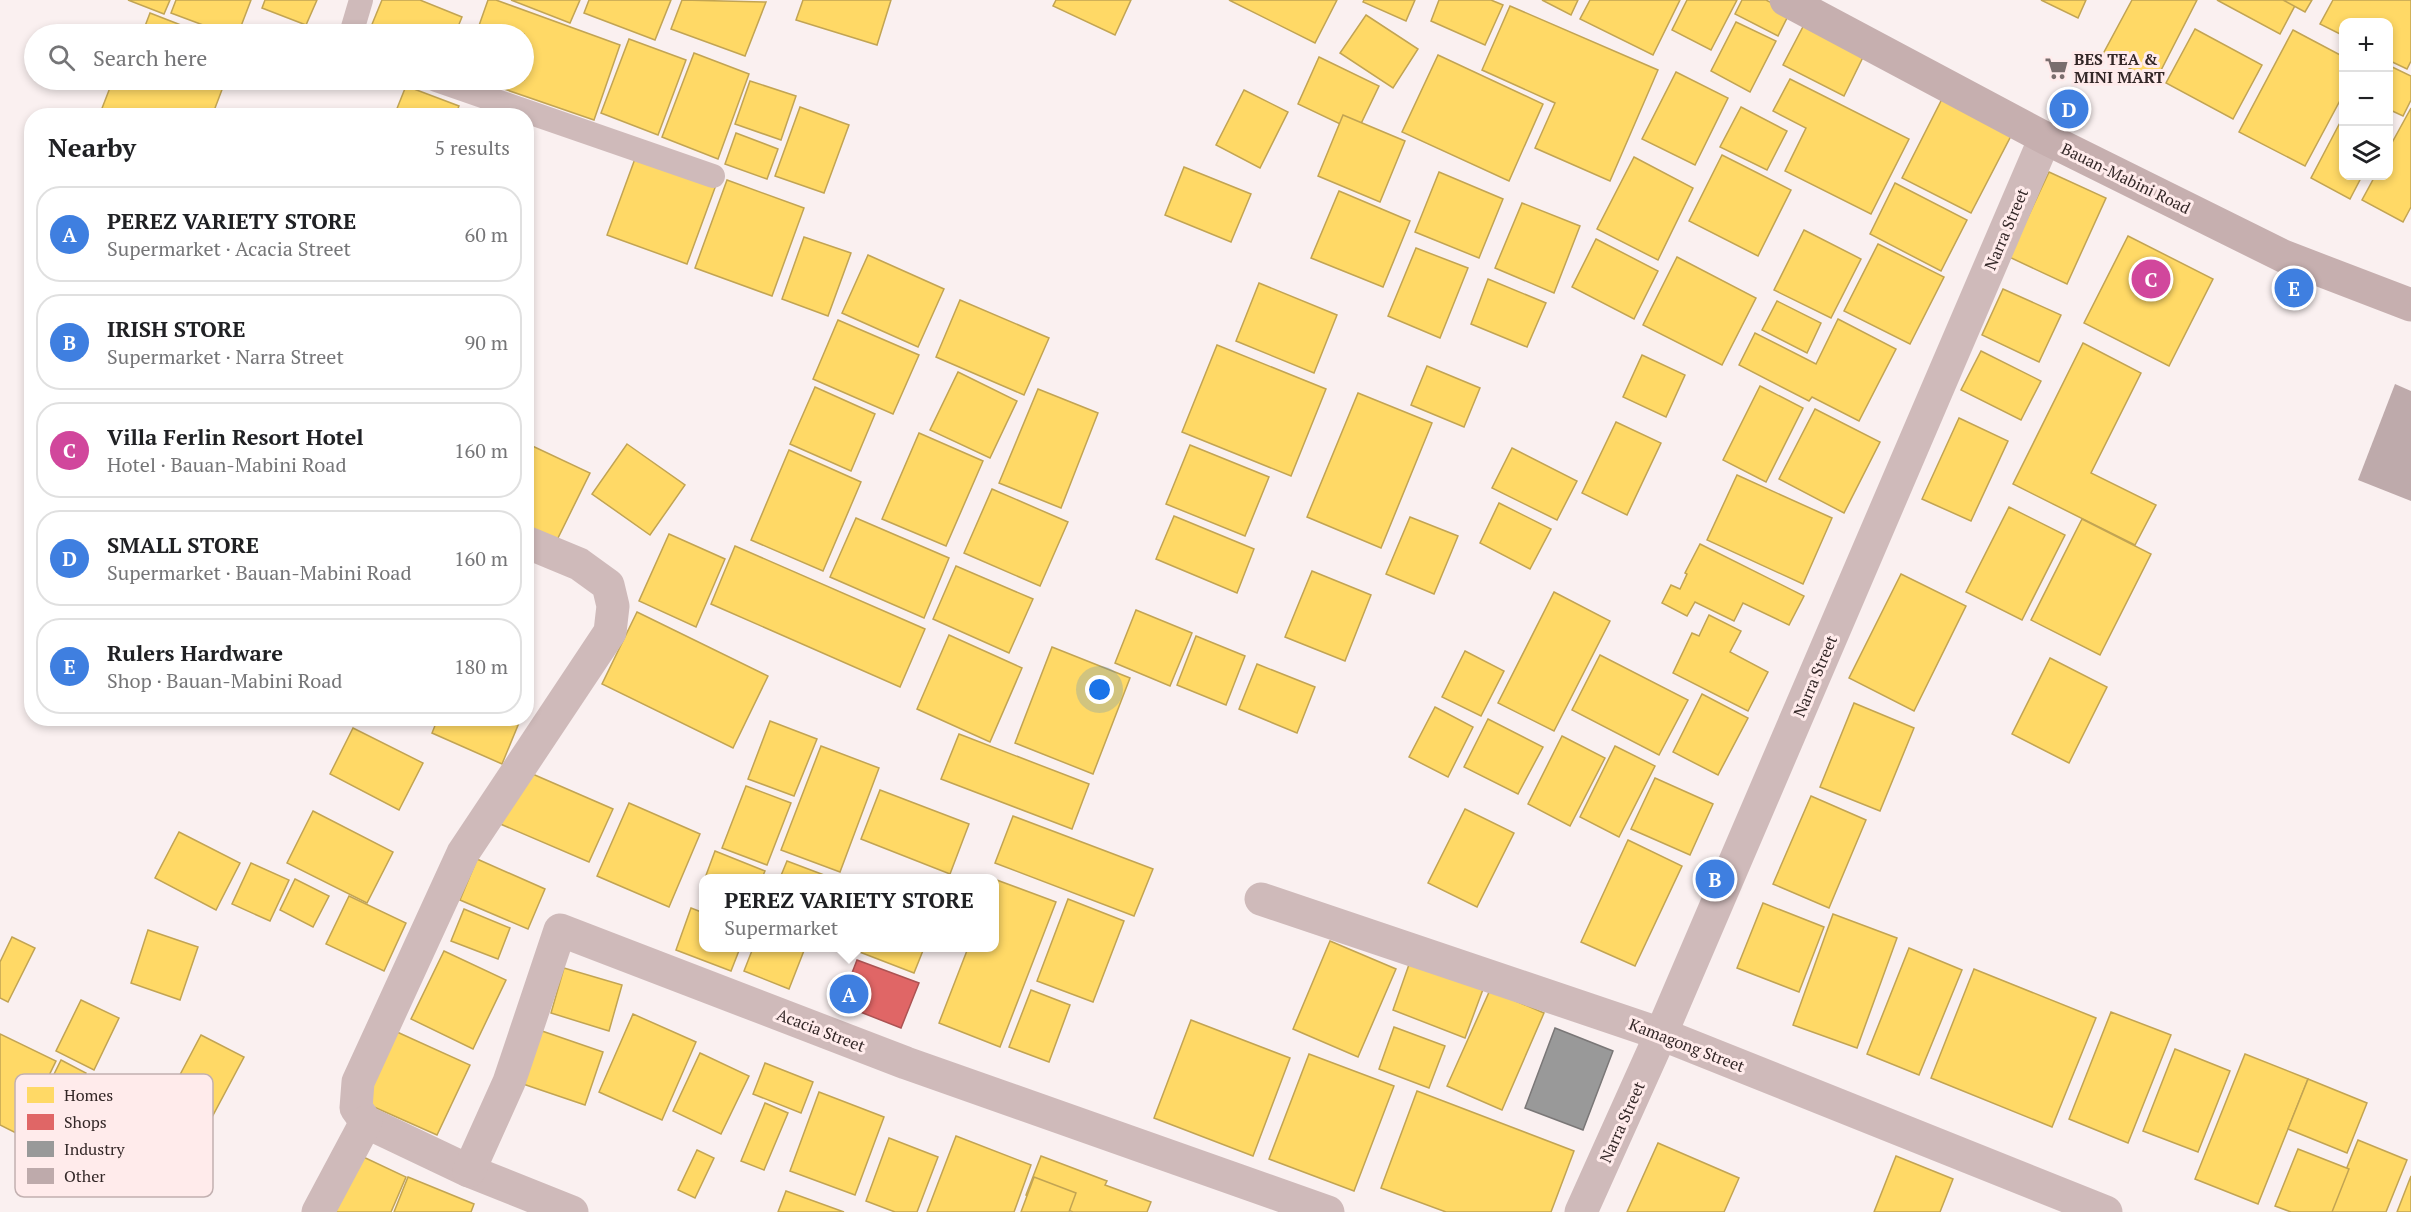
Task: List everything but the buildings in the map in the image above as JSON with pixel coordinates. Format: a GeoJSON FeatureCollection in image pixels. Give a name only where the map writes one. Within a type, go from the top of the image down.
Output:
{"type":"FeatureCollection","features":[{"type":"Feature","properties":{"kind":"main road","name":"Bauan-Mabini Road"},"geometry":{"type":"LineString","coordinates":[[1786,0],[2045,138],[2283,256],[2411,305]]}},
{"type":"Feature","properties":{"kind":"street","name":"Narra Street"},"geometry":{"type":"LineString","coordinates":[[1581,1212],[1661,1034],[2045,138]]}},
{"type":"Feature","properties":{"kind":"street"},"geometry":{"type":"LineString","coordinates":[[534,545],[579,564],[608,585],[613,606],[610,632],[463,853],[358,1082],[356,1108],[366,1122],[470,1171],[572,1212]]}},
{"type":"Feature","properties":{"kind":"street","name":"Kamagong Street"},"geometry":{"type":"LineString","coordinates":[[1261,898],[1661,1034],[2106,1212]]}},
{"type":"Feature","properties":{"kind":"street","name":"Acacia Street"},"geometry":{"type":"LineString","coordinates":[[470,1171],[510,1082],[560,930],[906,1063],[1328,1212]]}},
{"type":"Feature","properties":{"kind":"street"},"geometry":{"type":"LineString","coordinates":[[318,1212],[366,1122]]}},
{"type":"Feature","properties":{"kind":"lane"},"geometry":{"type":"LineString","coordinates":[[354,24],[361,0]]}},
{"type":"Feature","properties":{"kind":"lane"},"geometry":{"type":"LineString","coordinates":[[465,90],[516,108]]}},
{"type":"Feature","properties":{"kind":"lane"},"geometry":{"type":"LineString","coordinates":[[534,114],[713,177]]}},
{"type":"Feature","properties":{"kind":"place","name":"BES TEA & MINI MART"},"geometry":{"type":"Point","coordinates":[2056,68]}},
{"type":"Feature","properties":{"kind":"place","name":"SMALL STORE"},"geometry":{"type":"Point","coordinates":[2069,109]}},
{"type":"Feature","properties":{"kind":"place","name":"Villa Ferlin Resort Hotel"},"geometry":{"type":"Point","coordinates":[2151,279]}},
{"type":"Feature","properties":{"kind":"place","name":"Rulers Hardware"},"geometry":{"type":"Point","coordinates":[2294,288]}},
{"type":"Feature","properties":{"kind":"place","name":"IRISH STORE"},"geometry":{"type":"Point","coordinates":[1715,879]}},
{"type":"Feature","properties":{"kind":"place","name":"PEREZ VARIETY STORE"},"geometry":{"type":"Point","coordinates":[849,994]}}]}
